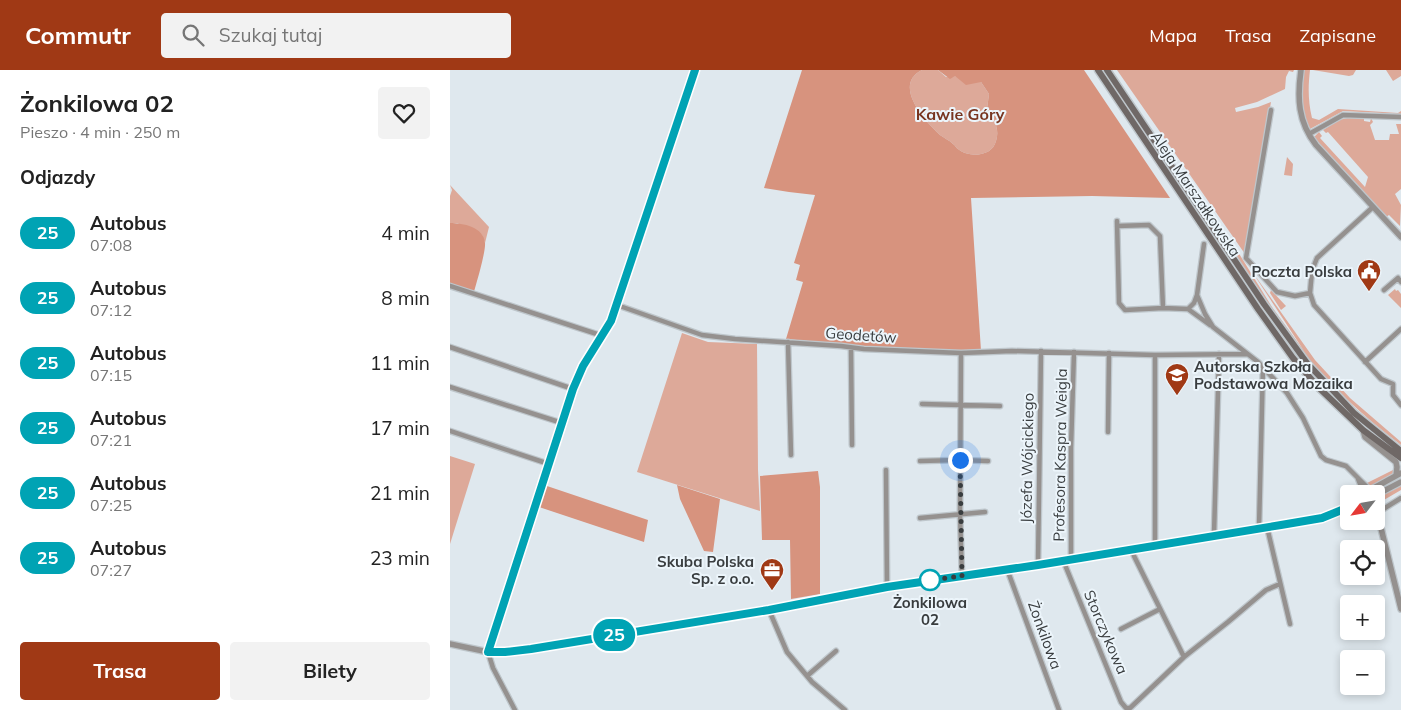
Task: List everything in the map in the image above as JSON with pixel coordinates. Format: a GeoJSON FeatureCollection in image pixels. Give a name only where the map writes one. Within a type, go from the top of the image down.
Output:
{"type":"FeatureCollection","features":[{"type":"Feature","properties":{"kind":"main road","name":"Aleja Marszałkowska"},"geometry":{"type":"LineString","coordinates":[[1098,70],[1282,344],[1307,375],[1363,430],[1401,458]]}},
{"type":"Feature","properties":{"kind":"main road","name":"Aleja Marszałkowska"},"geometry":{"type":"LineString","coordinates":[[1107,70],[1264,304],[1307,363],[1354,413],[1401,451]]}},
{"type":"Feature","properties":{"kind":"street"},"geometry":{"type":"LineString","coordinates":[[515,710],[493,668],[488,652],[573,389],[583,366],[609,326],[696,70]]}},
{"type":"Feature","properties":{"kind":"street"},"geometry":{"type":"LineString","coordinates":[[1301,70],[1298,94],[1299,108],[1309,134],[1316,145],[1401,237]]}},
{"type":"Feature","properties":{"kind":"street"},"geometry":{"type":"LineString","coordinates":[[1271,110],[1246,258],[1277,292],[1295,296],[1310,293]]}},
{"type":"Feature","properties":{"kind":"street"},"geometry":{"type":"LineString","coordinates":[[1309,134],[1343,115],[1401,117]]}},
{"type":"Feature","properties":{"kind":"street"},"geometry":{"type":"LineString","coordinates":[[1373,207],[1318,258],[1312,271],[1310,293],[1314,305],[1381,379],[1393,384],[1400,383]]}},
{"type":"Feature","properties":{"kind":"street"},"geometry":{"type":"LineString","coordinates":[[1163,308],[1160,236],[1149,225],[1117,224],[1119,303],[1125,310],[1188,309],[1213,327],[1263,366],[1293,400],[1321,456],[1326,460],[1346,466],[1363,485]]}},
{"type":"Feature","properties":{"kind":"street"},"geometry":{"type":"LineString","coordinates":[[1188,309],[1194,303],[1197,295],[1204,244]]}},
{"type":"Feature","properties":{"kind":"street"},"geometry":{"type":"LineString","coordinates":[[1384,290],[1398,278],[1401,282]]}},
{"type":"Feature","properties":{"kind":"street"},"geometry":{"type":"LineString","coordinates":[[450,286],[603,336]]}},
{"type":"Feature","properties":{"kind":"street"},"geometry":{"type":"LineString","coordinates":[[1197,295],[1213,327]]}},
{"type":"Feature","properties":{"kind":"street","name":"Geodetów"},"geometry":{"type":"LineString","coordinates":[[617,305],[702,335],[735,339],[851,348],[961,353],[1041,351],[1155,355],[1247,354]]}},
{"type":"Feature","properties":{"kind":"street"},"geometry":{"type":"LineString","coordinates":[[1365,362],[1401,329]]}},
{"type":"Feature","properties":{"kind":"street"},"geometry":{"type":"LineString","coordinates":[[788,342],[791,455]]}},
{"type":"Feature","properties":{"kind":"street"},"geometry":{"type":"LineString","coordinates":[[450,347],[573,389]]}},
{"type":"Feature","properties":{"kind":"street"},"geometry":{"type":"LineString","coordinates":[[851,348],[852,445]]}},
{"type":"Feature","properties":{"kind":"street","name":"Józefa Wójcickiego"},"geometry":{"type":"LineString","coordinates":[[1038,565],[1041,351]]}},
{"type":"Feature","properties":{"kind":"street","name":"Profesora Kaspra Weigla"},"geometry":{"type":"LineString","coordinates":[[1071,558],[1074,352]]}},
{"type":"Feature","properties":{"kind":"street"},"geometry":{"type":"LineString","coordinates":[[961,353],[960,514],[962,576]]}},
{"type":"Feature","properties":{"kind":"street"},"geometry":{"type":"LineString","coordinates":[[1108,432],[1109,353]]}},
{"type":"Feature","properties":{"kind":"street"},"geometry":{"type":"LineString","coordinates":[[1214,535],[1219,354]]}},
{"type":"Feature","properties":{"kind":"street"},"geometry":{"type":"LineString","coordinates":[[1155,355],[1155,544]]}},
{"type":"Feature","properties":{"kind":"street"},"geometry":{"type":"LineString","coordinates":[[1259,528],[1263,366]]}},
{"type":"Feature","properties":{"kind":"street"},"geometry":{"type":"LineString","coordinates":[[1393,384],[1393,395],[1401,405]]}},
{"type":"Feature","properties":{"kind":"street"},"geometry":{"type":"LineString","coordinates":[[450,387],[562,423]]}},
{"type":"Feature","properties":{"kind":"street"},"geometry":{"type":"LineString","coordinates":[[922,404],[1000,406]]}},
{"type":"Feature","properties":{"kind":"street"},"geometry":{"type":"LineString","coordinates":[[1363,430],[1365,437],[1396,462],[1399,476]]}},
{"type":"Feature","properties":{"kind":"street"},"geometry":{"type":"LineString","coordinates":[[450,431],[549,464]]}},
{"type":"Feature","properties":{"kind":"street"},"geometry":{"type":"LineString","coordinates":[[920,461],[988,461]]}},
{"type":"Feature","properties":{"kind":"street"},"geometry":{"type":"LineString","coordinates":[[886,470],[887,587]]}},
{"type":"Feature","properties":{"kind":"street"},"geometry":{"type":"LineString","coordinates":[[1390,487],[1399,476]]}},
{"type":"Feature","properties":{"kind":"street"},"geometry":{"type":"LineString","coordinates":[[1382,485],[1399,476]]}},
{"type":"Feature","properties":{"kind":"street"},"geometry":{"type":"LineString","coordinates":[[1385,488],[1401,482]]}},
{"type":"Feature","properties":{"kind":"street"},"geometry":{"type":"LineString","coordinates":[[1385,507],[1401,498]]}},
{"type":"Feature","properties":{"kind":"street"},"geometry":{"type":"LineString","coordinates":[[450,644],[488,652],[513,652],[769,610],[887,587],[1038,565],[1155,544],[1322,518],[1340,511]]}},
{"type":"Feature","properties":{"kind":"street"},"geometry":{"type":"LineString","coordinates":[[920,518],[985,512]]}},
{"type":"Feature","properties":{"kind":"street"},"geometry":{"type":"LineString","coordinates":[[1267,527],[1290,624]]}},
{"type":"Feature","properties":{"kind":"street"},"geometry":{"type":"LineString","coordinates":[[1381,530],[1401,609]]}},
{"type":"Feature","properties":{"kind":"street"},"geometry":{"type":"LineString","coordinates":[[1131,548],[1184,657]]}},
{"type":"Feature","properties":{"kind":"street","name":"Storczykowa"},"geometry":{"type":"LineString","coordinates":[[1063,560],[1122,702],[1129,709]]}},
{"type":"Feature","properties":{"kind":"street","name":"Żonkilowa"},"geometry":{"type":"LineString","coordinates":[[1007,569],[1059,710]]}},
{"type":"Feature","properties":{"kind":"street"},"geometry":{"type":"LineString","coordinates":[[1129,709],[1184,657],[1266,590],[1280,584]]}},
{"type":"Feature","properties":{"kind":"street"},"geometry":{"type":"LineString","coordinates":[[1121,629],[1160,609]]}},
{"type":"Feature","properties":{"kind":"street"},"geometry":{"type":"LineString","coordinates":[[769,610],[787,652],[807,676],[845,710]]}},
{"type":"Feature","properties":{"kind":"street"},"geometry":{"type":"LineString","coordinates":[[807,676],[836,651]]}},
{"type":"Feature","properties":{"kind":"shaded area"},"geometry":{"type":"Polygon","coordinates":[[[802,70],[922,70],[914,77],[910,85],[914,103],[940,135],[950,141],[957,149],[974,155],[990,150],[994,146],[997,137],[997,128],[987,109],[989,94],[981,82],[966,85],[955,76],[950,79],[938,70],[1084,70],[1170,198],[1092,196],[971,198],[981,351],[883,348],[786,339],[803,282],[796,280],[800,265],[794,263],[815,195],[764,188],[802,70]]]}},
{"type":"Feature","properties":{"kind":"shaded area"},"geometry":{"type":"Polygon","coordinates":[[[922,70],[938,70],[946,77],[955,76],[981,82],[989,94],[987,109],[997,128],[996,141],[990,150],[974,155],[963,152],[940,135],[927,121],[914,103],[910,85],[914,77],[922,70]]]}},
{"type":"Feature","properties":{"kind":"shaded area"},"geometry":{"type":"Polygon","coordinates":[[[1100,70],[1105,70],[1220,243],[1217,245],[1100,70]]]}},
{"type":"Feature","properties":{"kind":"shaded area"},"geometry":{"type":"Polygon","coordinates":[[[1117,70],[1294,70],[1293,72],[1289,71],[1286,77],[1285,89],[1257,102],[1235,108],[1236,112],[1271,102],[1245,254],[1117,70]]]}},
{"type":"Feature","properties":{"kind":"shaded area"},"geometry":{"type":"Polygon","coordinates":[[[1304,70],[1310,70],[1309,94],[1312,118],[1319,120],[1338,109],[1398,113],[1401,111],[1401,114],[1343,111],[1310,129],[1306,123],[1302,108],[1301,93],[1304,70]]]}},
{"type":"Feature","properties":{"kind":"shaded area"},"geometry":{"type":"Polygon","coordinates":[[[1313,70],[1356,70],[1353,75],[1349,76],[1313,70]]]}},
{"type":"Feature","properties":{"kind":"shaded area"},"geometry":{"type":"Polygon","coordinates":[[[1386,70],[1401,70],[1401,76],[1393,81],[1386,70]]]}},
{"type":"Feature","properties":{"kind":"shaded area"},"geometry":{"type":"Polygon","coordinates":[[[1351,117],[1364,117],[1364,121],[1370,122],[1371,118],[1373,122],[1370,125],[1375,140],[1389,140],[1390,134],[1399,134],[1396,124],[1401,124],[1401,189],[1395,194],[1401,205],[1400,226],[1389,215],[1386,217],[1314,137],[1319,132],[1322,136],[1320,138],[1365,187],[1368,177],[1328,132],[1326,133],[1323,130],[1339,120],[1351,117]]]}},
{"type":"Feature","properties":{"kind":"shaded area"},"geometry":{"type":"Polygon","coordinates":[[[1287,157],[1293,164],[1292,176],[1284,175],[1287,157]]]}},
{"type":"Feature","properties":{"kind":"shaded area"},"geometry":{"type":"Polygon","coordinates":[[[450,185],[489,227],[485,243],[482,235],[457,223],[450,223],[450,196],[452,190],[450,185]]]}},
{"type":"Feature","properties":{"kind":"shaded area"},"geometry":{"type":"Polygon","coordinates":[[[450,223],[472,227],[481,233],[484,238],[484,253],[473,295],[450,286],[450,223]]]}},
{"type":"Feature","properties":{"kind":"shaded area"},"geometry":{"type":"Polygon","coordinates":[[[1230,239],[1272,307],[1304,351],[1251,270],[1315,360],[1350,398],[1401,442],[1401,445],[1346,399],[1297,347],[1226,242],[1230,239]]]}},
{"type":"Feature","properties":{"kind":"shaded area"},"geometry":{"type":"Polygon","coordinates":[[[1222,244],[1316,377],[1401,455],[1365,428],[1333,399],[1298,361],[1218,247],[1222,244]]]}},
{"type":"Feature","properties":{"kind":"shaded area"},"geometry":{"type":"Polygon","coordinates":[[[1395,289],[1401,294],[1401,308],[1388,295],[1395,289]]]}},
{"type":"Feature","properties":{"kind":"shaded area"},"geometry":{"type":"Polygon","coordinates":[[[1271,290],[1286,306],[1281,310],[1270,293],[1271,290]]]}},
{"type":"Feature","properties":{"kind":"shaded area"},"geometry":{"type":"Polygon","coordinates":[[[682,333],[708,342],[757,344],[760,511],[637,472],[682,333]]]}},
{"type":"Feature","properties":{"kind":"shaded area"},"geometry":{"type":"Polygon","coordinates":[[[450,456],[475,464],[450,544],[450,456]]]}},
{"type":"Feature","properties":{"kind":"shaded area"},"geometry":{"type":"Polygon","coordinates":[[[1393,470],[1395,470],[1382,483],[1365,484],[1393,470]]]}},
{"type":"Feature","properties":{"kind":"shaded area"},"geometry":{"type":"Polygon","coordinates":[[[818,471],[820,487],[820,594],[791,599],[790,540],[762,540],[760,476],[818,471]]]}},
{"type":"Feature","properties":{"kind":"shaded area"},"geometry":{"type":"Polygon","coordinates":[[[1401,484],[1401,490],[1385,499],[1385,493],[1401,484]]]}},
{"type":"Feature","properties":{"kind":"shaded area"},"geometry":{"type":"Polygon","coordinates":[[[677,485],[720,499],[713,552],[704,551],[680,499],[677,485]]]}},
{"type":"Feature","properties":{"kind":"shaded area"},"geometry":{"type":"Polygon","coordinates":[[[547,486],[648,520],[644,542],[539,507],[547,486]]]}},
{"type":"Feature","properties":{"kind":"bus line","name":"25"},"geometry":{"type":"LineString","coordinates":[[695,70],[611,321],[583,366],[573,389],[488,652],[531,649],[769,610],[887,587],[1038,565],[1131,548],[1322,518],[1340,512]]}},
{"type":"Feature","properties":{"kind":"place","name":"Poczta Polska"},"geometry":{"type":"Point","coordinates":[1369,292]}},
{"type":"Feature","properties":{"kind":"place","name":"Autorska Szkoła Podstawowa Mozaika"},"geometry":{"type":"Point","coordinates":[1177,396]}},
{"type":"Feature","properties":{"kind":"place","name":"Żonkilowa 02"},"geometry":{"type":"Point","coordinates":[930,580]}},
{"type":"Feature","properties":{"kind":"place","name":"Skuba Polska Sp. z o.o."},"geometry":{"type":"Point","coordinates":[772,591]}},
{"type":"Feature","properties":{"kind":"district","name":"Kawie Góry"},"geometry":{"type":"Point","coordinates":[960,114]}},
{"type":"Feature","properties":{"kind":"route"},"geometry":{"type":"LineString","coordinates":[[930,580],[924,581],[962,576],[960,554],[960,460]]}}]}
